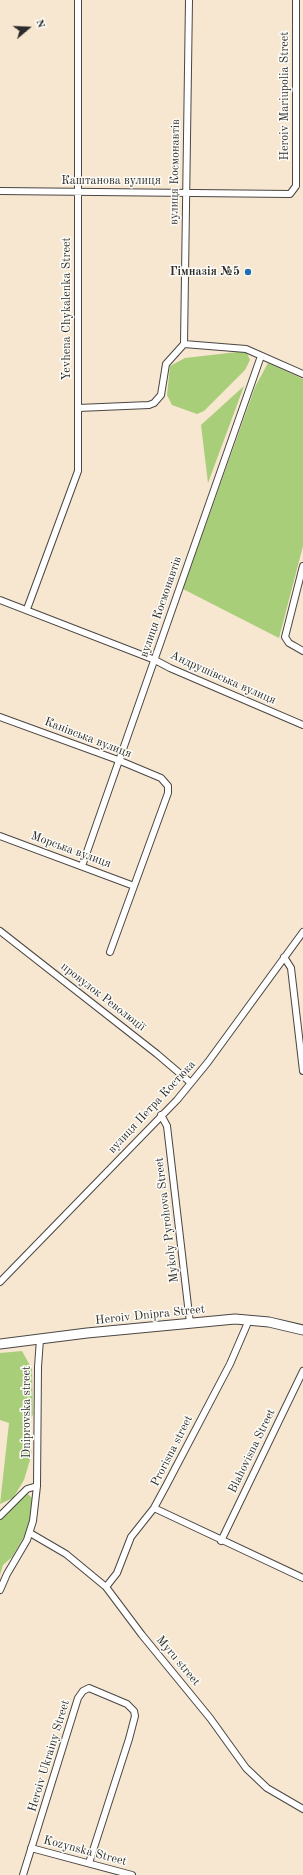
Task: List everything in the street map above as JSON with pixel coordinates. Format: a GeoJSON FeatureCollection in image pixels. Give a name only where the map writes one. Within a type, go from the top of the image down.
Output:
{"type":"FeatureCollection","features":[{"type":"Feature","properties":{"kind":"main road","name":"Heroiv Dnipra Street"},"geometry":{"type":"LineString","coordinates":[[0,1344],[225,1320],[249,1320],[276,1323],[303,1330]]}},
{"type":"Feature","properties":{"kind":"street","name":"Yevhena Chykalenka Street"},"geometry":{"type":"LineString","coordinates":[[27,609],[78,471],[78,0]]}},
{"type":"Feature","properties":{"kind":"street","name":"вулиця Космонавтів"},"geometry":{"type":"LineString","coordinates":[[184,344],[189,0]]}},
{"type":"Feature","properties":{"kind":"street","name":"Heroiv Mariupolia Street"},"geometry":{"type":"LineString","coordinates":[[293,192],[296,186],[296,0]]}},
{"type":"Feature","properties":{"kind":"street","name":"Каштанова вулиця"},"geometry":{"type":"LineString","coordinates":[[0,191],[186,192],[287,195],[293,192]]}},
{"type":"Feature","properties":{"kind":"street"},"geometry":{"type":"LineString","coordinates":[[78,408],[149,405],[154,403],[161,395],[166,364],[184,344],[237,348],[261,356],[303,374]]}},
{"type":"Feature","properties":{"kind":"street","name":"вулиця Космонавтів"},"geometry":{"type":"LineString","coordinates":[[82,866],[261,356]]}},
{"type":"Feature","properties":{"kind":"street"},"geometry":{"type":"LineString","coordinates":[[303,566],[285,637],[289,643],[303,651]]}},
{"type":"Feature","properties":{"kind":"street","name":"Андрушівська вулиця"},"geometry":{"type":"LineString","coordinates":[[0,600],[27,609],[155,660],[170,668],[303,725]]}},
{"type":"Feature","properties":{"kind":"street","name":"Канівська вулиця"},"geometry":{"type":"LineString","coordinates":[[0,717],[118,760],[161,778],[166,783],[168,793],[134,886]]}},
{"type":"Feature","properties":{"kind":"street","name":"Морська вулиця"},"geometry":{"type":"LineString","coordinates":[[0,836],[134,886]]}},
{"type":"Feature","properties":{"kind":"street"},"geometry":{"type":"LineString","coordinates":[[110,952],[134,886]]}},
{"type":"Feature","properties":{"kind":"street","name":"провулок Революції"},"geometry":{"type":"LineString","coordinates":[[0,931],[157,1054],[191,1083]]}},
{"type":"Feature","properties":{"kind":"street","name":"вулиця Петра Костюка"},"geometry":{"type":"LineString","coordinates":[[0,1282],[191,1083],[303,932]]}},
{"type":"Feature","properties":{"kind":"street"},"geometry":{"type":"LineString","coordinates":[[284,957],[291,968],[303,1071]]}},
{"type":"Feature","properties":{"kind":"street","name":"Mykoly Pyrohova Street"},"geometry":{"type":"LineString","coordinates":[[161,1115],[167,1126],[190,1323]]}},
{"type":"Feature","properties":{"kind":"street","name":"Prorisna street"},"geometry":{"type":"LineString","coordinates":[[106,1587],[117,1573],[131,1537],[154,1508],[230,1364],[249,1320]]}},
{"type":"Feature","properties":{"kind":"street","name":"Dniprovska street"},"geometry":{"type":"LineString","coordinates":[[0,1590],[7,1574],[30,1533],[34,1514],[37,1486],[38,1367],[40,1339]]}},
{"type":"Feature","properties":{"kind":"street","name":"Blahovisna Street"},"geometry":{"type":"LineString","coordinates":[[221,1540],[303,1371]]}},
{"type":"Feature","properties":{"kind":"street"},"geometry":{"type":"LineString","coordinates":[[0,1516],[27,1489],[37,1486]]}},
{"type":"Feature","properties":{"kind":"street"},"geometry":{"type":"LineString","coordinates":[[154,1508],[303,1578]]}},
{"type":"Feature","properties":{"kind":"street","name":"Myru street"},"geometry":{"type":"LineString","coordinates":[[30,1533],[66,1554],[106,1587],[146,1641],[207,1714],[246,1768],[268,1788],[303,1809]]}},
{"type":"Feature","properties":{"kind":"street","name":"Heroiv Ukrainy Street"},"geometry":{"type":"LineString","coordinates":[[23,1875],[78,1698],[83,1691],[89,1688],[127,1704],[134,1711],[135,1716],[89,1863]]}},
{"type":"Feature","properties":{"kind":"street","name":"Kozynska Street"},"geometry":{"type":"LineString","coordinates":[[31,1848],[132,1875]]}},
{"type":"Feature","properties":{"kind":"green space"},"geometry":{"type":"Polygon","coordinates":[[[246,351],[250,360],[245,370],[204,411],[197,414],[172,405],[167,395],[170,366],[185,358],[246,351]]]}},
{"type":"Feature","properties":{"kind":"green space"},"geometry":{"type":"Polygon","coordinates":[[[268,363],[303,379],[303,546],[279,638],[183,589],[255,387],[268,363]]]}},
{"type":"Feature","properties":{"kind":"green space"},"geometry":{"type":"Polygon","coordinates":[[[244,386],[208,483],[201,425],[244,386]]]}},
{"type":"Feature","properties":{"kind":"green space"},"geometry":{"type":"Polygon","coordinates":[[[22,1351],[32,1369],[33,1415],[23,1424],[32,1453],[24,1480],[13,1498],[0,1504],[9,1423],[0,1420],[0,1353],[22,1351]]]}},
{"type":"Feature","properties":{"kind":"green space"},"geometry":{"type":"Polygon","coordinates":[[[27,1493],[32,1498],[30,1518],[25,1535],[12,1557],[3,1565],[0,1575],[0,1518],[27,1493]]]}},
{"type":"Feature","properties":{"kind":"place","name":"Гімназія №5"},"geometry":{"type":"Point","coordinates":[248,272]}}]}
